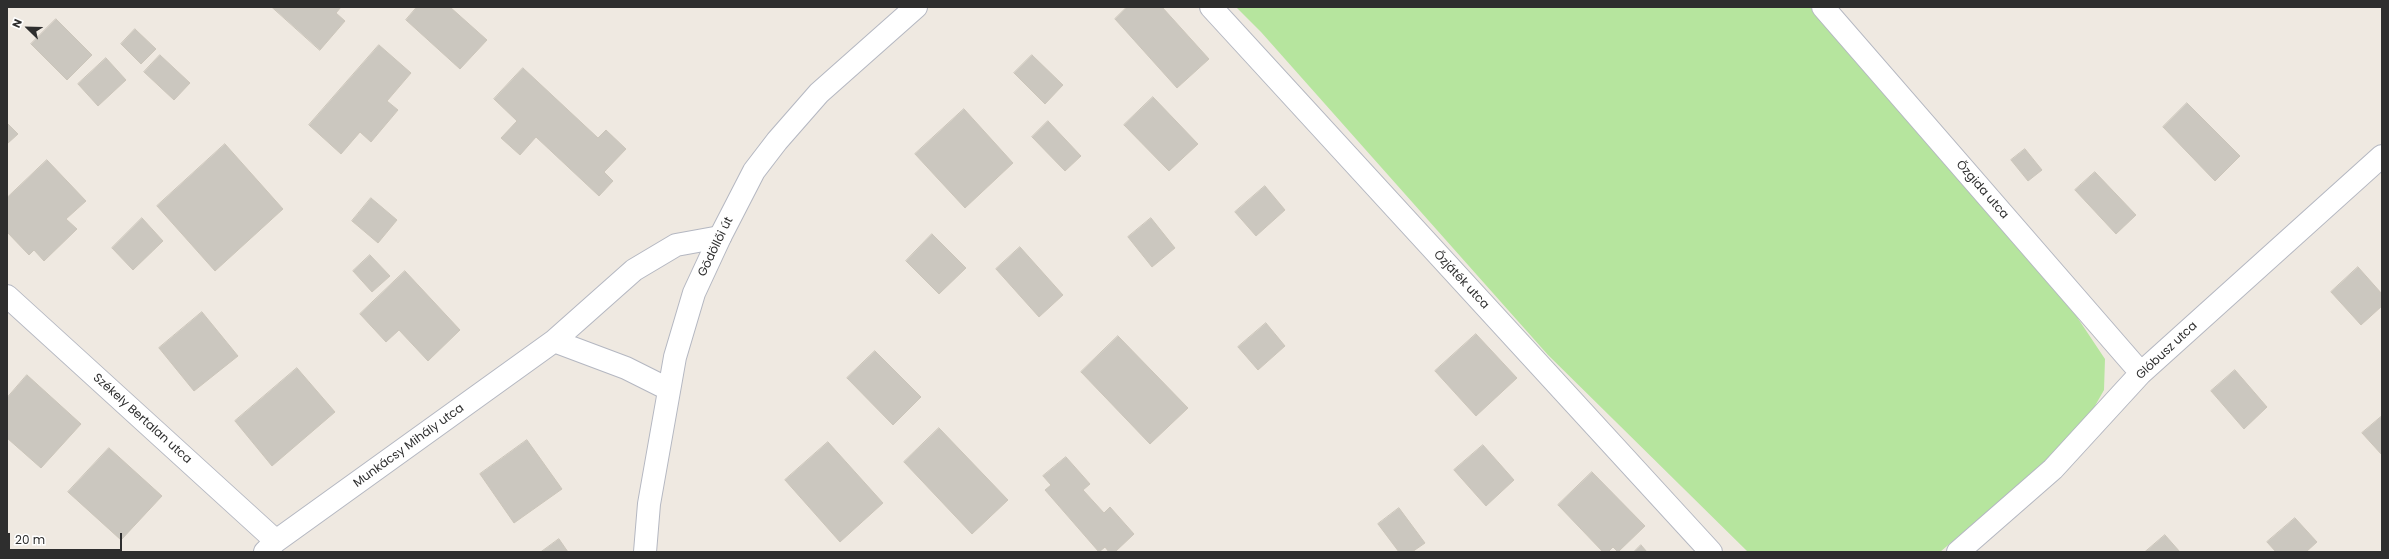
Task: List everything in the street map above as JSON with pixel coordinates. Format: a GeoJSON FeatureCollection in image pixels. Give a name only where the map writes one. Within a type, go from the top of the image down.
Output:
{"type":"FeatureCollection","features":[{"type":"Feature","properties":{"kind":"street","name":"Gödöllői út"},"geometry":{"type":"LineString","coordinates":[[646,551],[649,504],[668,389],[694,293],[720,237],[754,171],[777,142],[819,94],[916,7]]}},
{"type":"Feature","properties":{"kind":"street","name":"Őzjáték utca"},"geometry":{"type":"LineString","coordinates":[[1211,7],[1712,552]]}},
{"type":"Feature","properties":{"kind":"street","name":"Őzgida utca"},"geometry":{"type":"LineString","coordinates":[[1823,7],[2142,373]]}},
{"type":"Feature","properties":{"kind":"street","name":"Glóbusz utca"},"geometry":{"type":"LineString","coordinates":[[1958,552],[2053,469],[2142,373],[2382,156]]}},
{"type":"Feature","properties":{"kind":"street","name":"Munkácsy Mihály utca"},"geometry":{"type":"LineString","coordinates":[[271,547],[554,341],[634,270],[676,245],[720,237]]}},
{"type":"Feature","properties":{"kind":"street","name":"Székely Bertalan utca"},"geometry":{"type":"LineString","coordinates":[[7,296],[271,547]]}},
{"type":"Feature","properties":{"kind":"street"},"geometry":{"type":"LineString","coordinates":[[554,341],[626,368],[668,389]]}},
{"type":"Feature","properties":{"kind":"green space"},"geometry":{"type":"Polygon","coordinates":[[[1236,7],[1810,7],[1858,59],[2073,311],[2105,359],[2104,390],[2079,434],[1940,552],[1748,552],[1548,355],[1261,32],[1236,7]]]}},
{"type":"Feature","properties":{"kind":"building"},"geometry":{"type":"Polygon","coordinates":[[[272,7],[341,7],[336,13],[345,21],[320,50],[272,7]]]}},
{"type":"Feature","properties":{"kind":"building"},"geometry":{"type":"Polygon","coordinates":[[[417,7],[450,7],[487,40],[460,69],[406,20],[417,7]]]}},
{"type":"Feature","properties":{"kind":"building"},"geometry":{"type":"Polygon","coordinates":[[[1127,7],[1162,7],[1209,59],[1177,88],[1115,19],[1127,7]]]}},
{"type":"Feature","properties":{"kind":"building"},"geometry":{"type":"Polygon","coordinates":[[[56,19],[92,55],[67,80],[31,44],[56,19]]]}},
{"type":"Feature","properties":{"kind":"building"},"geometry":{"type":"Polygon","coordinates":[[[135,29],[156,49],[141,64],[121,44],[135,29]]]}},
{"type":"Feature","properties":{"kind":"building"},"geometry":{"type":"Polygon","coordinates":[[[379,45],[411,73],[387,101],[398,110],[371,142],[360,132],[341,154],[309,125],[379,45]]]}},
{"type":"Feature","properties":{"kind":"building"},"geometry":{"type":"Polygon","coordinates":[[[160,55],[190,83],[174,100],[144,72],[160,55]]]}},
{"type":"Feature","properties":{"kind":"building"},"geometry":{"type":"Polygon","coordinates":[[[1032,55],[1063,85],[1045,104],[1014,73],[1032,55]]]}},
{"type":"Feature","properties":{"kind":"building"},"geometry":{"type":"Polygon","coordinates":[[[106,58],[126,80],[98,106],[78,84],[106,58]]]}},
{"type":"Feature","properties":{"kind":"building"},"geometry":{"type":"Polygon","coordinates":[[[523,68],[598,138],[606,130],[626,149],[604,172],[613,181],[599,196],[536,137],[520,155],[501,138],[517,121],[494,99],[523,68]]]}},
{"type":"Feature","properties":{"kind":"building"},"geometry":{"type":"Polygon","coordinates":[[[1153,97],[1198,144],[1169,171],[1124,125],[1153,97]]]}},
{"type":"Feature","properties":{"kind":"building"},"geometry":{"type":"Polygon","coordinates":[[[2187,103],[2240,156],[2215,181],[2163,127],[2187,103]]]}},
{"type":"Feature","properties":{"kind":"building"},"geometry":{"type":"Polygon","coordinates":[[[964,109],[1013,163],[965,208],[915,154],[964,109]]]}},
{"type":"Feature","properties":{"kind":"building"},"geometry":{"type":"Polygon","coordinates":[[[1048,121],[1081,156],[1065,171],[1032,137],[1048,121]]]}},
{"type":"Feature","properties":{"kind":"building"},"geometry":{"type":"Polygon","coordinates":[[[7,123],[18,134],[7,144],[7,123]]]}},
{"type":"Feature","properties":{"kind":"building"},"geometry":{"type":"Polygon","coordinates":[[[225,144],[283,209],[215,271],[157,206],[225,144]]]}},
{"type":"Feature","properties":{"kind":"building"},"geometry":{"type":"Polygon","coordinates":[[[2025,149],[2042,170],[2028,181],[2011,160],[2025,149]]]}},
{"type":"Feature","properties":{"kind":"building"},"geometry":{"type":"Polygon","coordinates":[[[47,160],[86,201],[66,219],[77,229],[44,261],[34,250],[29,255],[7,232],[7,198],[47,160]]]}},
{"type":"Feature","properties":{"kind":"building"},"geometry":{"type":"Polygon","coordinates":[[[2095,172],[2136,215],[2116,234],[2075,190],[2095,172]]]}},
{"type":"Feature","properties":{"kind":"building"},"geometry":{"type":"Polygon","coordinates":[[[1265,186],[1285,210],[1256,236],[1235,212],[1265,186]]]}},
{"type":"Feature","properties":{"kind":"building"},"geometry":{"type":"Polygon","coordinates":[[[371,198],[397,220],[378,243],[352,221],[371,198]]]}},
{"type":"Feature","properties":{"kind":"building"},"geometry":{"type":"Polygon","coordinates":[[[142,218],[163,241],[133,270],[112,248],[142,218]]]}},
{"type":"Feature","properties":{"kind":"building"},"geometry":{"type":"Polygon","coordinates":[[[1151,218],[1175,248],[1152,267],[1128,237],[1151,218]]]}},
{"type":"Feature","properties":{"kind":"building"},"geometry":{"type":"Polygon","coordinates":[[[932,234],[966,268],[939,294],[906,261],[932,234]]]}},
{"type":"Feature","properties":{"kind":"building"},"geometry":{"type":"Polygon","coordinates":[[[1020,247],[1063,295],[1039,317],[996,269],[1020,247]]]}},
{"type":"Feature","properties":{"kind":"building"},"geometry":{"type":"Polygon","coordinates":[[[370,255],[390,276],[372,292],[353,271],[370,255]]]}},
{"type":"Feature","properties":{"kind":"building"},"geometry":{"type":"Polygon","coordinates":[[[2358,267],[2382,294],[2382,306],[2361,325],[2331,292],[2358,267]]]}},
{"type":"Feature","properties":{"kind":"building"},"geometry":{"type":"Polygon","coordinates":[[[405,271],[460,330],[428,361],[399,330],[386,342],[360,314],[405,271]]]}},
{"type":"Feature","properties":{"kind":"building"},"geometry":{"type":"Polygon","coordinates":[[[202,312],[238,356],[194,391],[159,348],[202,312]]]}},
{"type":"Feature","properties":{"kind":"building"},"geometry":{"type":"Polygon","coordinates":[[[1266,323],[1285,346],[1258,370],[1238,347],[1266,323]]]}},
{"type":"Feature","properties":{"kind":"building"},"geometry":{"type":"Polygon","coordinates":[[[1476,334],[1517,378],[1476,416],[1435,371],[1476,334]]]}},
{"type":"Feature","properties":{"kind":"building"},"geometry":{"type":"Polygon","coordinates":[[[1118,336],[1188,408],[1150,444],[1081,372],[1118,336]]]}},
{"type":"Feature","properties":{"kind":"building"},"geometry":{"type":"Polygon","coordinates":[[[875,351],[921,397],[893,425],[847,378],[875,351]]]}},
{"type":"Feature","properties":{"kind":"building"},"geometry":{"type":"Polygon","coordinates":[[[297,368],[335,412],[272,466],[235,421],[297,368]]]}},
{"type":"Feature","properties":{"kind":"building"},"geometry":{"type":"Polygon","coordinates":[[[2235,370],[2267,407],[2244,429],[2211,391],[2235,370]]]}},
{"type":"Feature","properties":{"kind":"building"},"geometry":{"type":"Polygon","coordinates":[[[27,375],[81,424],[41,468],[7,438],[7,398],[27,375]]]}},
{"type":"Feature","properties":{"kind":"building"},"geometry":{"type":"Polygon","coordinates":[[[2382,416],[2382,455],[2362,433],[2382,416]]]}},
{"type":"Feature","properties":{"kind":"building"},"geometry":{"type":"Polygon","coordinates":[[[939,428],[1008,500],[972,534],[904,462],[939,428]]]}},
{"type":"Feature","properties":{"kind":"building"},"geometry":{"type":"Polygon","coordinates":[[[527,440],[562,489],[514,523],[480,474],[527,440]]]}},
{"type":"Feature","properties":{"kind":"building"},"geometry":{"type":"Polygon","coordinates":[[[828,442],[883,503],[840,542],[785,480],[828,442]]]}},
{"type":"Feature","properties":{"kind":"building"},"geometry":{"type":"Polygon","coordinates":[[[1483,445],[1514,480],[1486,506],[1454,470],[1483,445]]]}},
{"type":"Feature","properties":{"kind":"building"},"geometry":{"type":"Polygon","coordinates":[[[109,448],[162,496],[121,540],[68,492],[109,448]]]}},
{"type":"Feature","properties":{"kind":"building"},"geometry":{"type":"Polygon","coordinates":[[[1066,457],[1090,484],[1083,490],[1104,513],[1110,507],[1134,534],[1115,552],[1109,552],[1105,547],[1099,552],[1045,490],[1051,485],[1043,476],[1066,457]]]}},
{"type":"Feature","properties":{"kind":"building"},"geometry":{"type":"Polygon","coordinates":[[[1592,472],[1645,526],[1618,552],[1613,547],[1608,552],[1603,552],[1558,505],[1592,472]]]}},
{"type":"Feature","properties":{"kind":"building"},"geometry":{"type":"Polygon","coordinates":[[[1399,508],[1425,543],[1412,552],[1399,552],[1378,524],[1399,508]]]}},
{"type":"Feature","properties":{"kind":"building"},"geometry":{"type":"Polygon","coordinates":[[[2295,518],[2317,542],[2306,552],[2276,552],[2267,542],[2295,518]]]}},
{"type":"Feature","properties":{"kind":"building"},"geometry":{"type":"Polygon","coordinates":[[[2165,535],[2180,552],[2145,552],[2165,535]]]}},
{"type":"Feature","properties":{"kind":"building"},"geometry":{"type":"Polygon","coordinates":[[[559,539],[568,552],[541,552],[559,539]]]}},
{"type":"Feature","properties":{"kind":"building"},"geometry":{"type":"Polygon","coordinates":[[[1641,545],[1647,552],[1634,552],[1641,545]]]}}]}
